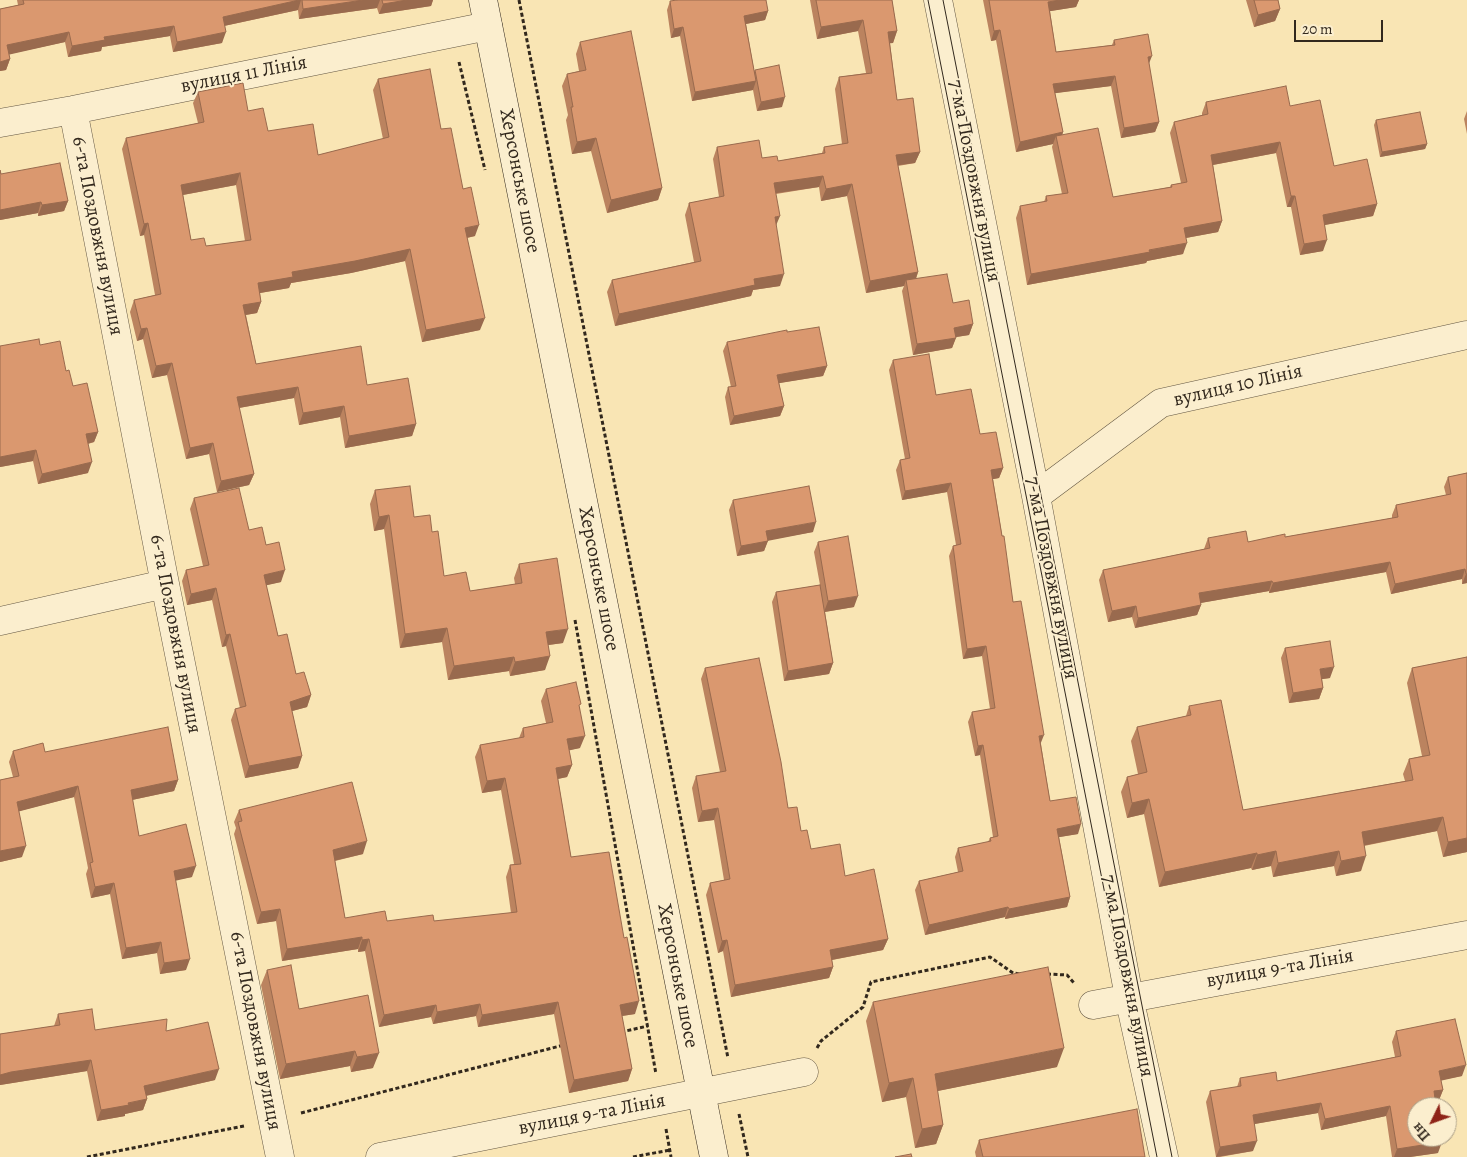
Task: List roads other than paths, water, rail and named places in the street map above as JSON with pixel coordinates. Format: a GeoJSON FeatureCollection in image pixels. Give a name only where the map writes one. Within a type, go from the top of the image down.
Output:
{"type":"FeatureCollection","features":[{"type":"Feature","properties":{"kind":"street","name":"7-ма Поздовжня вулиця"},"geometry":{"type":"LineString","coordinates":[[938,0],[1036,496],[1129,997],[1164,1157]]}},
{"type":"Feature","properties":{"kind":"street","name":"вулиця 11 Лінія"},"geometry":{"type":"LineString","coordinates":[[0,123],[73,110],[452,33],[485,13]]}},
{"type":"Feature","properties":{"kind":"street","name":"Херсонське шосе"},"geometry":{"type":"LineString","coordinates":[[485,13],[714,1157]]}},
{"type":"Feature","properties":{"kind":"street","name":"6-та Поздовжня вулиця"},"geometry":{"type":"LineString","coordinates":[[73,110],[165,584],[280,1157]]}},
{"type":"Feature","properties":{"kind":"street","name":"вулиця 10 Лінія"},"geometry":{"type":"LineString","coordinates":[[1036,496],[1161,403],[1467,335]]}},
{"type":"Feature","properties":{"kind":"street"},"geometry":{"type":"LineString","coordinates":[[0,622],[165,584]]}},
{"type":"Feature","properties":{"kind":"street","name":"вулиця 9-та Лінія"},"geometry":{"type":"LineString","coordinates":[[1093,1005],[1467,935]]}},
{"type":"Feature","properties":{"kind":"street","name":"вулиця 9-та Лінія"},"geometry":{"type":"LineString","coordinates":[[380,1157],[733,1088],[804,1072]]}},
{"type":"Feature","properties":{"kind":"tram line"},"geometry":{"type":"LineString","coordinates":[[928,0],[1157,1157]]}},
{"type":"Feature","properties":{"kind":"tram line"},"geometry":{"type":"LineString","coordinates":[[943,0],[1172,1157]]}}]}
